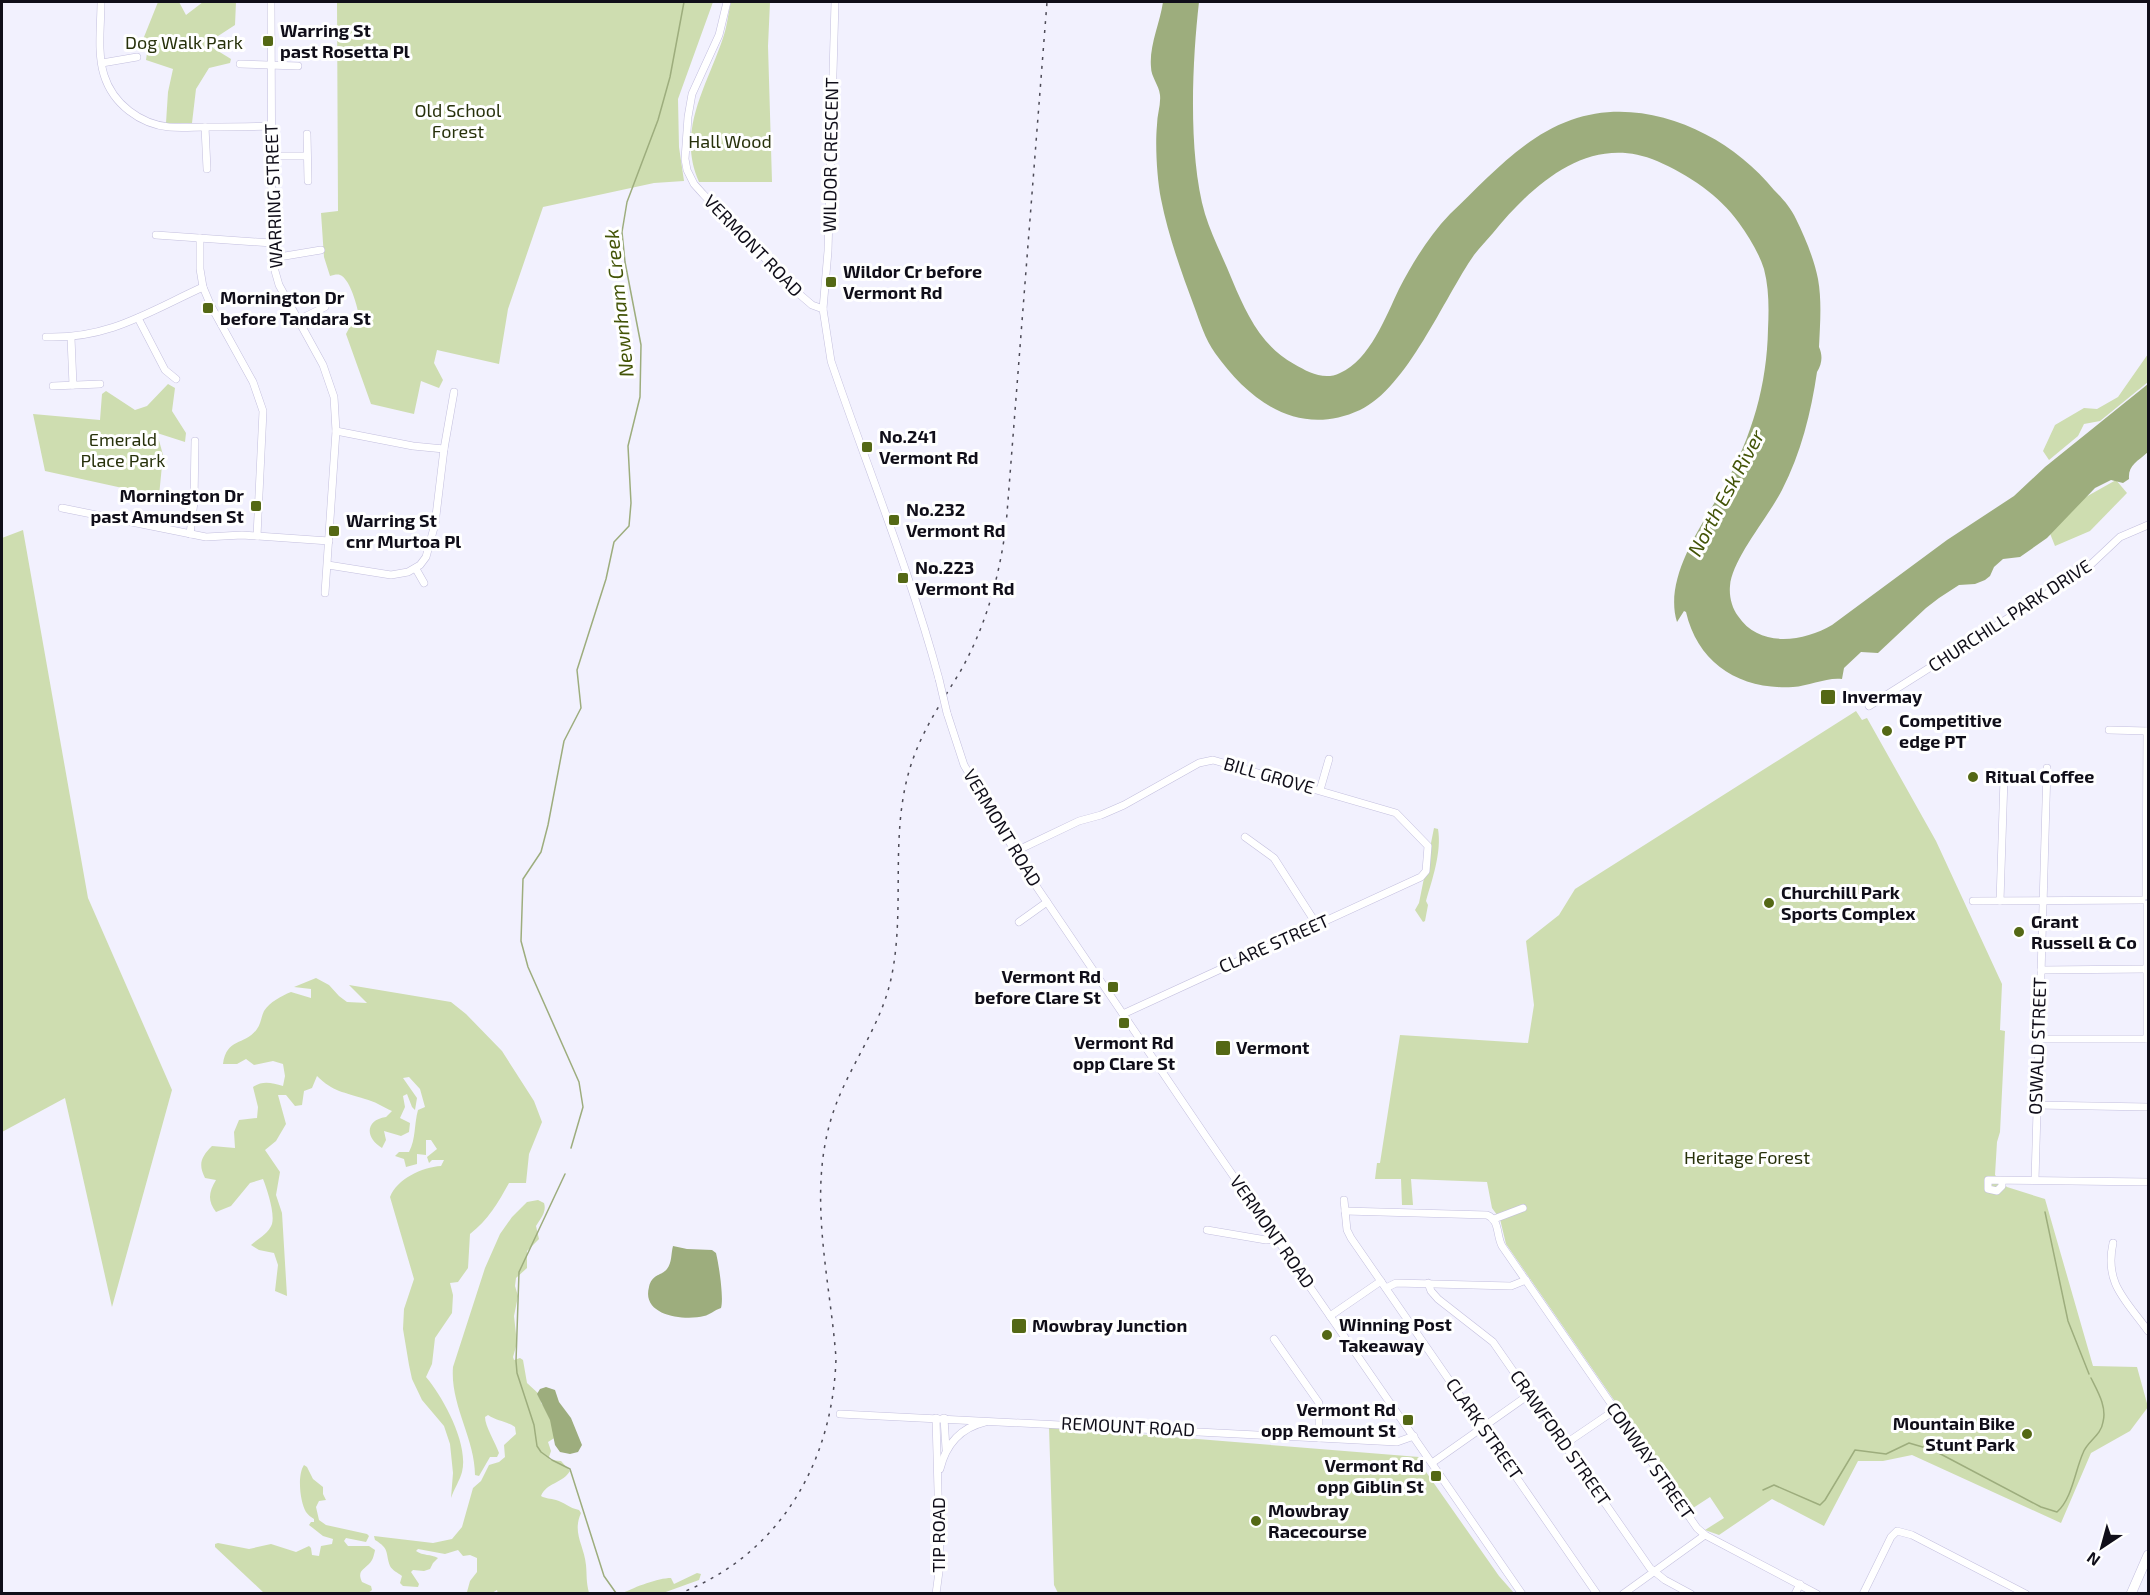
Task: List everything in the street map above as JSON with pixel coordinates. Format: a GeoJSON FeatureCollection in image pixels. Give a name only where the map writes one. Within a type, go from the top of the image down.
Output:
{"type":"FeatureCollection","features":[{"type":"Feature","properties":{"kind":"main road"},"geometry":{"type":"LineString","coordinates":[[2132,1593],[2148,1555]]}},
{"type":"Feature","properties":{"kind":"street"},"geometry":{"type":"LineString","coordinates":[[101,2],[103,74],[125,108],[150,123],[169,127],[271,126]]}},
{"type":"Feature","properties":{"kind":"street","name":"WARRING STREET"},"geometry":{"type":"LineString","coordinates":[[271,2],[273,258],[279,285],[330,381],[334,396],[336,431],[325,593]]}},
{"type":"Feature","properties":{"kind":"street","name":"VERMONT ROAD"},"geometry":{"type":"LineString","coordinates":[[727,2],[719,35],[692,94],[686,138],[687,170],[694,184],[703,194],[798,293],[812,306],[824,309],[831,361],[917,604],[964,765],[1014,852],[1047,902],[1522,1593]]}},
{"type":"Feature","properties":{"kind":"street","name":"WILDOR CRESCENT"},"geometry":{"type":"LineString","coordinates":[[824,309],[828,251],[835,2]]}},
{"type":"Feature","properties":{"kind":"street"},"geometry":{"type":"LineString","coordinates":[[102,63],[137,57]]}},
{"type":"Feature","properties":{"kind":"street"},"geometry":{"type":"LineString","coordinates":[[240,64],[298,66]]}},
{"type":"Feature","properties":{"kind":"street"},"geometry":{"type":"LineString","coordinates":[[205,127],[207,170]]}},
{"type":"Feature","properties":{"kind":"street"},"geometry":{"type":"LineString","coordinates":[[307,134],[308,181]]}},
{"type":"Feature","properties":{"kind":"street"},"geometry":{"type":"LineString","coordinates":[[272,156],[308,156]]}},
{"type":"Feature","properties":{"kind":"street"},"geometry":{"type":"LineString","coordinates":[[156,235],[272,243]]}},
{"type":"Feature","properties":{"kind":"street"},"geometry":{"type":"LineString","coordinates":[[200,238],[200,269],[203,287],[214,312],[253,382],[263,411],[257,536]]}},
{"type":"Feature","properties":{"kind":"street"},"geometry":{"type":"LineString","coordinates":[[273,258],[321,250]]}},
{"type":"Feature","properties":{"kind":"street"},"geometry":{"type":"LineString","coordinates":[[46,337],[71,338],[101,332],[138,318],[203,287]]}},
{"type":"Feature","properties":{"kind":"street"},"geometry":{"type":"LineString","coordinates":[[298,321],[325,307]]}},
{"type":"Feature","properties":{"kind":"street"},"geometry":{"type":"LineString","coordinates":[[138,318],[165,370],[176,379]]}},
{"type":"Feature","properties":{"kind":"street"},"geometry":{"type":"LineString","coordinates":[[71,338],[74,385]]}},
{"type":"Feature","properties":{"kind":"street"},"geometry":{"type":"LineString","coordinates":[[53,386],[100,384]]}},
{"type":"Feature","properties":{"kind":"street"},"geometry":{"type":"LineString","coordinates":[[328,565],[399,575],[416,569],[426,557],[437,507],[454,392]]}},
{"type":"Feature","properties":{"kind":"street"},"geometry":{"type":"LineString","coordinates":[[336,431],[413,446],[444,449]]}},
{"type":"Feature","properties":{"kind":"street"},"geometry":{"type":"LineString","coordinates":[[190,534],[194,502],[195,441]]}},
{"type":"Feature","properties":{"kind":"street"},"geometry":{"type":"LineString","coordinates":[[62,508],[206,537],[257,536],[329,541]]}},
{"type":"Feature","properties":{"kind":"street","name":"CHURCHILL PARK DRIVE"},"geometry":{"type":"LineString","coordinates":[[1869,706],[2082,571],[2120,537],[2148,525]]}},
{"type":"Feature","properties":{"kind":"street"},"geometry":{"type":"LineString","coordinates":[[416,569],[424,583]]}},
{"type":"Feature","properties":{"kind":"street"},"geometry":{"type":"LineString","coordinates":[[2039,1039],[2148,1040],[2146,900],[2148,731],[2109,730]]}},
{"type":"Feature","properties":{"kind":"street"},"geometry":{"type":"LineString","coordinates":[[1320,790],[1329,759]]}},
{"type":"Feature","properties":{"kind":"street","name":"BILL GROVE"},"geometry":{"type":"LineString","coordinates":[[1014,852],[1078,821],[1101,815],[1124,805],[1206,761],[1221,761],[1388,811],[1401,817],[1428,846],[1425,874]]}},
{"type":"Feature","properties":{"kind":"street","name":"OSWALD STREET"},"geometry":{"type":"LineString","coordinates":[[2034,1180],[2046,768]]}},
{"type":"Feature","properties":{"kind":"street"},"geometry":{"type":"LineString","coordinates":[[2000,901],[2004,778]]}},
{"type":"Feature","properties":{"kind":"street"},"geometry":{"type":"LineString","coordinates":[[1245,837],[1274,858],[1317,925]]}},
{"type":"Feature","properties":{"kind":"street","name":"CLARE STREET"},"geometry":{"type":"LineString","coordinates":[[1123,1014],[1425,874]]}},
{"type":"Feature","properties":{"kind":"street"},"geometry":{"type":"LineString","coordinates":[[1972,901],[2146,900]]}},
{"type":"Feature","properties":{"kind":"street"},"geometry":{"type":"LineString","coordinates":[[1019,922],[1047,902]]}},
{"type":"Feature","properties":{"kind":"street"},"geometry":{"type":"LineString","coordinates":[[2041,970],[2147,969]]}},
{"type":"Feature","properties":{"kind":"street"},"geometry":{"type":"LineString","coordinates":[[2036,1105],[2148,1107]]}},
{"type":"Feature","properties":{"kind":"street"},"geometry":{"type":"LineString","coordinates":[[1989,1180],[2148,1182]]}},
{"type":"Feature","properties":{"kind":"street","name":"CLARK STREET"},"geometry":{"type":"LineString","coordinates":[[1344,1200],[1348,1234],[1597,1593]]}},
{"type":"Feature","properties":{"kind":"street"},"geometry":{"type":"LineString","coordinates":[[1346,1211],[1487,1215],[1494,1219],[1523,1208]]}},
{"type":"Feature","properties":{"kind":"street","name":"CONWAY STREET"},"geometry":{"type":"LineString","coordinates":[[1494,1219],[1500,1243],[1694,1525],[1705,1535],[1817,1593]]}},
{"type":"Feature","properties":{"kind":"street"},"geometry":{"type":"LineString","coordinates":[[1207,1230],[1266,1240],[1277,1239]]}},
{"type":"Feature","properties":{"kind":"street"},"geometry":{"type":"LineString","coordinates":[[2113,1242],[2110,1257],[2113,1280],[2148,1331]]}},
{"type":"Feature","properties":{"kind":"street"},"geometry":{"type":"LineString","coordinates":[[1330,1316],[1381,1281]]}},
{"type":"Feature","properties":{"kind":"street"},"geometry":{"type":"LineString","coordinates":[[1386,1288],[1396,1283],[1511,1286],[1526,1281]]}},
{"type":"Feature","properties":{"kind":"street","name":"CRAWFORD STREET"},"geometry":{"type":"LineString","coordinates":[[1428,1283],[1438,1299],[1493,1342],[1646,1564],[1654,1572],[1691,1593]]}},
{"type":"Feature","properties":{"kind":"street"},"geometry":{"type":"LineString","coordinates":[[1274,1339],[1319,1403],[1319,1438]]}},
{"type":"Feature","properties":{"kind":"street"},"geometry":{"type":"LineString","coordinates":[[1432,1463],[1530,1394]]}},
{"type":"Feature","properties":{"kind":"street"},"geometry":{"type":"LineString","coordinates":[[1565,1444],[1615,1410]]}},
{"type":"Feature","properties":{"kind":"street","name":"REMOUNT ROAD"},"geometry":{"type":"LineString","coordinates":[[840,1414],[1397,1442],[1414,1436]]}},
{"type":"Feature","properties":{"kind":"street","name":"TIP ROAD"},"geometry":{"type":"LineString","coordinates":[[936,1593],[940,1564],[937,1446],[940,1418]]}},
{"type":"Feature","properties":{"kind":"street","name":"TIP ROAD"},"geometry":{"type":"LineString","coordinates":[[938,1477],[946,1447],[940,1418]]}},
{"type":"Feature","properties":{"kind":"street"},"geometry":{"type":"LineString","coordinates":[[937,1446],[946,1447],[964,1430],[994,1420]]}},
{"type":"Feature","properties":{"kind":"street"},"geometry":{"type":"LineString","coordinates":[[1863,1593],[1891,1537],[1897,1531],[1912,1535],[2026,1593]]}},
{"type":"Feature","properties":{"kind":"street"},"geometry":{"type":"LineString","coordinates":[[1623,1593],[1705,1535]]}},
{"type":"Feature","properties":{"kind":"street"},"geometry":{"type":"LineString","coordinates":[[1795,1593],[1800,1584]]}},
{"type":"Feature","properties":{"kind":"green space","name":"Dog Walk Park"},"geometry":{"type":"Polygon","coordinates":[[[158,2],[179,2],[186,15],[203,2],[236,2],[235,25],[215,38],[213,48],[231,59],[230,63],[209,68],[196,89],[192,123],[166,123],[168,92],[173,69],[146,60],[147,53],[140,47],[158,2]]]}},
{"type":"Feature","properties":{"kind":"green space","name":"Old School Forest"},"geometry":{"type":"Polygon","coordinates":[[[337,2],[713,2],[678,99],[679,147],[684,181],[654,183],[543,207],[508,309],[499,364],[437,350],[434,363],[443,380],[439,388],[421,381],[414,414],[371,404],[346,334],[358,311],[356,302],[343,277],[330,276],[324,257],[321,213],[338,211],[337,2]]]}},
{"type":"Feature","properties":{"kind":"green space","name":"Hall Wood"},"geometry":{"type":"Polygon","coordinates":[[[731,2],[770,2],[768,46],[772,182],[699,182],[693,163],[692,127],[696,109],[724,34],[731,2]]]}},
{"type":"Feature","properties":{"kind":"green space"},"geometry":{"type":"Polygon","coordinates":[[[2148,354],[2148,382],[2100,421],[2084,424],[2078,436],[2049,460],[2043,451],[2055,425],[2084,408],[2097,409],[2118,397],[2148,354]]]}},
{"type":"Feature","properties":{"kind":"green space","name":"Emerald Place Park"},"geometry":{"type":"Polygon","coordinates":[[[168,384],[175,388],[172,411],[186,433],[185,442],[157,433],[163,455],[159,496],[45,471],[33,414],[100,420],[102,394],[106,391],[135,410],[147,406],[168,384]]]}},
{"type":"Feature","properties":{"kind":"green space"},"geometry":{"type":"Polygon","coordinates":[[[2116,480],[2127,493],[2090,531],[2055,546],[2049,531],[2084,498],[2116,480]]]}},
{"type":"Feature","properties":{"kind":"green space"},"geometry":{"type":"Polygon","coordinates":[[[23,530],[88,898],[172,1090],[112,1307],[65,1098],[2,1132],[2,538],[23,530]]]}},
{"type":"Feature","properties":{"kind":"green space","name":"Heritage Forest"},"geometry":{"type":"Polygon","coordinates":[[[1856,711],[1862,720],[1867,718],[1936,841],[2002,984],[2000,1030],[2005,1031],[2000,1132],[1997,1142],[1995,1175],[2007,1187],[2045,1199],[2093,1366],[2137,1367],[2148,1407],[2130,1431],[2091,1453],[2061,1523],[1912,1455],[1883,1461],[1858,1461],[1824,1526],[1772,1499],[1719,1535],[1705,1530],[1724,1518],[1710,1497],[1690,1510],[1506,1244],[1500,1219],[1492,1208],[1487,1182],[1411,1179],[1413,1205],[1402,1205],[1401,1179],[1375,1179],[1377,1163],[1380,1163],[1400,1035],[1528,1043],[1534,1005],[1526,941],[1559,915],[1575,889],[1856,711]]]}},
{"type":"Feature","properties":{"kind":"green space"},"geometry":{"type":"Polygon","coordinates":[[[1434,828],[1438,829],[1439,847],[1423,922],[1415,910],[1419,903],[1434,828]]]}},
{"type":"Feature","properties":{"kind":"green space"},"geometry":{"type":"Polygon","coordinates":[[[316,978],[329,985],[347,1002],[367,1003],[349,985],[451,1002],[502,1051],[534,1101],[542,1122],[529,1154],[526,1183],[509,1183],[492,1211],[470,1234],[468,1268],[458,1282],[450,1283],[453,1295],[452,1313],[435,1338],[432,1364],[426,1377],[447,1408],[462,1448],[462,1472],[451,1498],[453,1473],[450,1444],[444,1426],[422,1400],[412,1379],[409,1365],[403,1329],[404,1309],[414,1279],[390,1197],[398,1185],[411,1175],[441,1166],[444,1160],[432,1160],[429,1163],[427,1157],[437,1149],[431,1140],[426,1140],[426,1155],[417,1154],[417,1164],[406,1167],[404,1159],[395,1156],[399,1152],[409,1152],[411,1147],[418,1110],[425,1107],[420,1089],[409,1077],[403,1078],[417,1098],[415,1110],[407,1094],[403,1096],[405,1107],[400,1118],[410,1123],[409,1132],[401,1136],[384,1131],[386,1140],[382,1148],[370,1135],[371,1125],[392,1111],[372,1101],[334,1088],[317,1076],[312,1088],[304,1091],[302,1105],[295,1106],[286,1095],[278,1095],[286,1124],[276,1141],[265,1150],[280,1172],[276,1195],[282,1213],[287,1296],[275,1291],[278,1265],[274,1253],[259,1250],[251,1245],[266,1233],[273,1219],[263,1179],[250,1183],[231,1206],[216,1212],[211,1204],[210,1196],[216,1180],[205,1178],[201,1165],[203,1157],[212,1146],[235,1148],[234,1132],[239,1120],[257,1118],[258,1107],[253,1087],[264,1083],[283,1086],[285,1076],[283,1064],[273,1061],[254,1065],[246,1059],[237,1064],[223,1064],[225,1055],[232,1046],[252,1034],[258,1027],[264,1011],[276,1000],[291,992],[311,998],[311,989],[294,987],[316,978]]]}},
{"type":"Feature","properties":{"kind":"green space"},"geometry":{"type":"Polygon","coordinates":[[[538,1200],[545,1206],[543,1215],[536,1226],[539,1239],[527,1251],[527,1268],[516,1278],[515,1286],[518,1296],[514,1316],[517,1343],[513,1357],[514,1360],[520,1358],[523,1360],[527,1383],[540,1395],[541,1403],[550,1414],[556,1437],[548,1442],[551,1451],[550,1460],[561,1461],[570,1471],[547,1488],[541,1496],[559,1501],[581,1513],[578,1533],[585,1558],[589,1593],[498,1594],[497,1590],[492,1593],[467,1592],[470,1581],[477,1572],[477,1558],[470,1555],[463,1556],[458,1550],[445,1554],[418,1549],[416,1551],[419,1553],[438,1558],[430,1569],[411,1572],[419,1584],[418,1587],[403,1586],[400,1583],[402,1576],[390,1566],[385,1548],[375,1540],[374,1536],[433,1543],[452,1539],[462,1527],[473,1488],[481,1481],[489,1465],[505,1457],[504,1445],[516,1434],[515,1427],[512,1425],[488,1415],[485,1417],[499,1453],[497,1457],[490,1457],[479,1476],[475,1475],[471,1448],[455,1395],[453,1367],[485,1268],[500,1234],[527,1202],[538,1200]]]}},
{"type":"Feature","properties":{"kind":"green space","name":"Mowbray Racecourse"},"geometry":{"type":"Polygon","coordinates":[[[1049,1427],[1419,1457],[1419,1462],[1499,1576],[1514,1593],[1058,1593],[1054,1585],[1049,1427]]]}},
{"type":"Feature","properties":{"kind":"green space"},"geometry":{"type":"Polygon","coordinates":[[[304,1465],[313,1479],[323,1487],[326,1500],[319,1501],[316,1507],[319,1520],[326,1525],[369,1536],[366,1542],[346,1538],[344,1541],[348,1546],[369,1546],[375,1550],[370,1563],[360,1574],[362,1582],[371,1586],[372,1590],[368,1593],[264,1593],[215,1547],[218,1543],[249,1549],[271,1544],[296,1552],[309,1546],[312,1555],[319,1556],[321,1546],[332,1544],[333,1539],[323,1536],[309,1525],[314,1522],[314,1519],[304,1508],[300,1488],[304,1465]]]}},
{"type":"Feature","properties":{"kind":"green space"},"geometry":{"type":"Polygon","coordinates":[[[697,1573],[701,1574],[699,1580],[663,1593],[623,1593],[666,1578],[671,1578],[674,1584],[697,1573]]]}},
{"type":"Feature","properties":{"kind":"water","name":"North Esk River"},"geometry":{"type":"Polygon","coordinates":[[[1163,2],[1199,2],[1193,80],[1194,137],[1200,190],[1211,231],[1244,306],[1264,339],[1283,357],[1299,367],[1322,376],[1334,375],[1351,367],[1368,348],[1383,324],[1416,259],[1442,222],[1506,160],[1554,127],[1599,113],[1627,112],[1655,116],[1683,124],[1709,136],[1733,151],[1755,170],[1792,211],[1812,256],[1819,287],[1821,357],[1812,403],[1795,462],[1782,490],[1744,551],[1732,575],[1730,594],[1734,609],[1747,626],[1757,633],[1782,639],[1795,638],[1832,625],[1947,540],[2014,496],[2045,467],[2148,384],[2148,452],[2132,467],[2129,479],[2123,483],[2111,480],[2095,488],[2047,538],[2020,557],[2003,559],[1985,580],[1975,584],[1959,585],[1939,598],[1878,653],[1861,652],[1844,668],[1842,679],[1830,679],[1793,687],[1774,687],[1739,678],[1724,670],[1700,646],[1686,612],[1684,611],[1677,622],[1674,605],[1680,569],[1743,448],[1756,410],[1765,370],[1768,314],[1766,276],[1753,245],[1731,213],[1702,187],[1657,161],[1632,154],[1609,153],[1586,158],[1545,181],[1526,197],[1481,246],[1462,273],[1409,363],[1377,399],[1360,410],[1338,418],[1317,420],[1297,417],[1278,410],[1260,400],[1244,387],[1211,348],[1189,293],[1167,226],[1157,162],[1156,133],[1160,95],[1151,71],[1153,43],[1163,2]]]}},
{"type":"Feature","properties":{"kind":"water"},"geometry":{"type":"Polygon","coordinates":[[[673,1246],[712,1250],[716,1253],[722,1290],[721,1308],[706,1315],[686,1318],[666,1314],[652,1304],[648,1297],[650,1283],[654,1277],[669,1267],[673,1246]]]}},
{"type":"Feature","properties":{"kind":"water"},"geometry":{"type":"Polygon","coordinates":[[[546,1387],[555,1390],[559,1402],[571,1418],[582,1445],[578,1452],[570,1454],[560,1452],[555,1445],[550,1420],[537,1394],[540,1389],[546,1387]]]}},
{"type":"Feature","properties":{"kind":"waterway","name":"Newnham Creek"},"geometry":{"type":"LineString","coordinates":[[571,1148],[583,1107],[579,1082],[528,967],[521,941],[523,879],[541,852],[564,741],[581,708],[577,670],[606,579],[614,542],[629,526],[631,503],[628,446],[640,397],[641,345],[625,262],[622,232],[627,202],[658,120],[670,77],[684,2]]}},
{"type":"Feature","properties":{"kind":"waterway","name":"Newnham Creek"},"geometry":{"type":"LineString","coordinates":[[565,1174],[519,1272],[517,1373],[534,1425],[537,1446],[552,1460],[570,1469],[604,1576],[616,1593]]}},
{"type":"Feature","properties":{"kind":"waterway"},"geometry":{"type":"LineString","coordinates":[[2045,1212],[2068,1321],[2089,1374]]}},
{"type":"Feature","properties":{"kind":"waterway"},"geometry":{"type":"LineString","coordinates":[[1763,1490],[1774,1485],[1820,1505],[1855,1450],[1886,1454],[1909,1443],[1933,1450],[2041,1507],[2057,1512],[2070,1492],[2085,1449],[2102,1427],[2103,1405],[2091,1378]]}},
{"type":"Feature","properties":{"kind":"railway"},"geometry":{"type":"LineString","coordinates":[[678,1594],[714,1577],[745,1556],[772,1530],[794,1501],[811,1469],[824,1434],[832,1397],[836,1358],[822,1237],[821,1176],[825,1146],[838,1098],[879,1015],[891,979],[897,927],[900,820],[910,768],[926,730],[960,672],[977,637],[1000,564],[1006,526],[1047,2]]}},
{"type":"Feature","properties":{"kind":"place","name":"Warring St past Rosetta Pl"},"geometry":{"type":"Point","coordinates":[268,41]}},
{"type":"Feature","properties":{"kind":"place","name":"Wildor Cr before Vermont Rd"},"geometry":{"type":"Point","coordinates":[831,282]}},
{"type":"Feature","properties":{"kind":"place","name":"Mornington Dr before Tandara St"},"geometry":{"type":"Point","coordinates":[208,308]}},
{"type":"Feature","properties":{"kind":"place","name":"No.241 Vermont Rd"},"geometry":{"type":"Point","coordinates":[867,447]}},
{"type":"Feature","properties":{"kind":"place","name":"Mornington Dr past Amundsen St"},"geometry":{"type":"Point","coordinates":[256,506]}},
{"type":"Feature","properties":{"kind":"place","name":"No.232 Vermont Rd"},"geometry":{"type":"Point","coordinates":[894,520]}},
{"type":"Feature","properties":{"kind":"place","name":"Warring St cnr Murtoa Pl"},"geometry":{"type":"Point","coordinates":[334,531]}},
{"type":"Feature","properties":{"kind":"place","name":"No.223 Vermont Rd"},"geometry":{"type":"Point","coordinates":[903,578]}},
{"type":"Feature","properties":{"kind":"place","name":"Invermay"},"geometry":{"type":"Point","coordinates":[1828,697]}},
{"type":"Feature","properties":{"kind":"place","name":"Competitive edge PT"},"geometry":{"type":"Point","coordinates":[1887,731]}},
{"type":"Feature","properties":{"kind":"place","name":"Ritual Coffee"},"geometry":{"type":"Point","coordinates":[1973,777]}},
{"type":"Feature","properties":{"kind":"place","name":"Churchill Park Sports Complex"},"geometry":{"type":"Point","coordinates":[1769,903]}},
{"type":"Feature","properties":{"kind":"place","name":"Grant Russell & Co"},"geometry":{"type":"Point","coordinates":[2019,932]}},
{"type":"Feature","properties":{"kind":"place","name":"Vermont Rd before Clare St"},"geometry":{"type":"Point","coordinates":[1113,987]}},
{"type":"Feature","properties":{"kind":"place","name":"Vermont Rd opp Clare St"},"geometry":{"type":"Point","coordinates":[1124,1023]}},
{"type":"Feature","properties":{"kind":"place","name":"Vermont"},"geometry":{"type":"Point","coordinates":[1223,1048]}},
{"type":"Feature","properties":{"kind":"place","name":"Mowbray Junction"},"geometry":{"type":"Point","coordinates":[1019,1326]}},
{"type":"Feature","properties":{"kind":"place","name":"Winning Post Takeaway"},"geometry":{"type":"Point","coordinates":[1327,1335]}},
{"type":"Feature","properties":{"kind":"place","name":"Vermont Rd opp Remount St"},"geometry":{"type":"Point","coordinates":[1408,1420]}},
{"type":"Feature","properties":{"kind":"place","name":"Mountain Bike Stunt Park"},"geometry":{"type":"Point","coordinates":[2027,1434]}},
{"type":"Feature","properties":{"kind":"place","name":"Vermont Rd opp Giblin St"},"geometry":{"type":"Point","coordinates":[1436,1476]}},
{"type":"Feature","properties":{"kind":"place","name":"Mowbray Racecourse"},"geometry":{"type":"Point","coordinates":[1256,1521]}}]}
